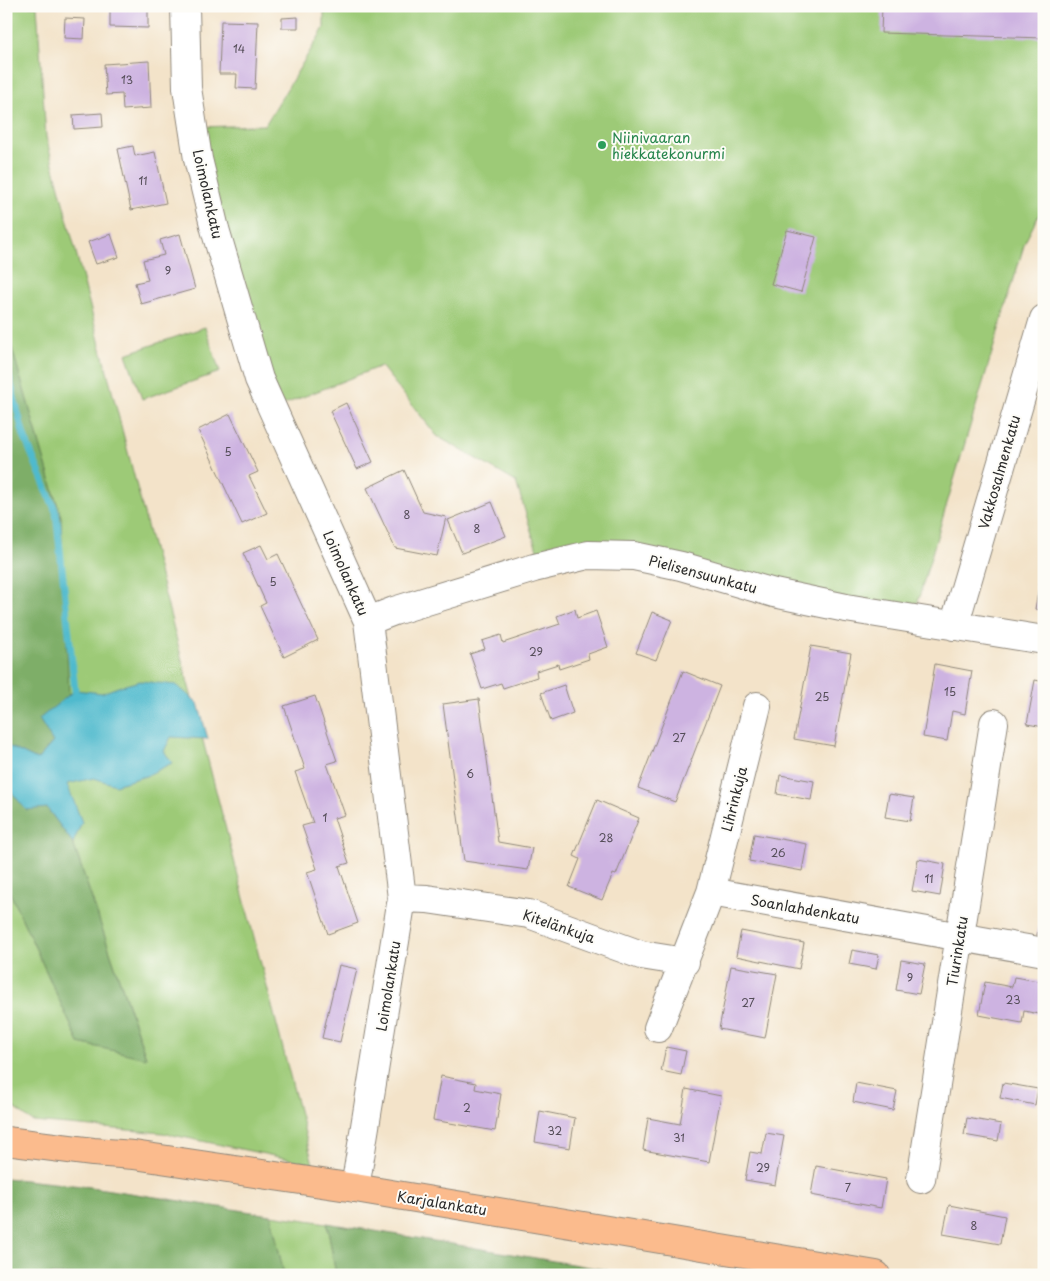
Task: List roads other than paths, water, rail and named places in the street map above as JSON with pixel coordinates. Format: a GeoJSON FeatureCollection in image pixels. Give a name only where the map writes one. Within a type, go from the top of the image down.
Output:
{"type":"FeatureCollection","features":[{"type":"Feature","properties":{"kind":"main road","name":"Karjalankatu"},"geometry":{"type":"LineString","coordinates":[[6,1141],[134,1155],[355,1188],[876,1275]]}},
{"type":"Feature","properties":{"kind":"street","name":"Loimolankatu"},"geometry":{"type":"LineString","coordinates":[[185,6],[187,88],[198,158],[215,229],[259,379],[368,621],[402,898],[355,1188]]}},
{"type":"Feature","properties":{"kind":"street","name":"Vakkosalmenkatu"},"geometry":{"type":"LineString","coordinates":[[954,626],[1044,319]]}},
{"type":"Feature","properties":{"kind":"street","name":"Pielisensuunkatu"},"geometry":{"type":"LineString","coordinates":[[368,621],[394,611],[534,568],[588,555],[606,555],[634,556],[681,566],[774,593],[846,608],[1044,640]]}},
{"type":"Feature","properties":{"kind":"street","name":"Lihrinkuja"},"geometry":{"type":"LineString","coordinates":[[711,892],[757,706]]}},
{"type":"Feature","properties":{"kind":"street","name":"Tiurinkatu"},"geometry":{"type":"LineString","coordinates":[[921,1179],[994,724]]}},
{"type":"Feature","properties":{"kind":"street","name":"Soanlahdenkatu"},"geometry":{"type":"LineString","coordinates":[[711,892],[1044,952]]}},
{"type":"Feature","properties":{"kind":"street"},"geometry":{"type":"LineString","coordinates":[[658,1028],[711,892]]}},
{"type":"Feature","properties":{"kind":"street","name":"Kitelänkuja"},"geometry":{"type":"LineString","coordinates":[[402,898],[529,914],[641,955],[685,962]]}},
{"type":"Feature","properties":{"kind":"water"},"geometry":{"type":"Polygon","coordinates":[[[140,681],[176,685],[198,703],[208,739],[171,737],[164,751],[172,763],[146,776],[115,785],[94,778],[67,784],[82,822],[73,843],[47,808],[26,810],[6,785],[6,745],[37,760],[53,742],[39,719],[75,690],[102,693],[140,681]]]}},
{"type":"Feature","properties":{"kind":"waterway"},"geometry":{"type":"LineString","coordinates":[[6,366],[24,436],[56,512],[75,690]]}},
{"type":"Feature","properties":{"kind":"place","name":"Niinivaaran hiekkatekonurmi"},"geometry":{"type":"Point","coordinates":[602,145]}}]}
